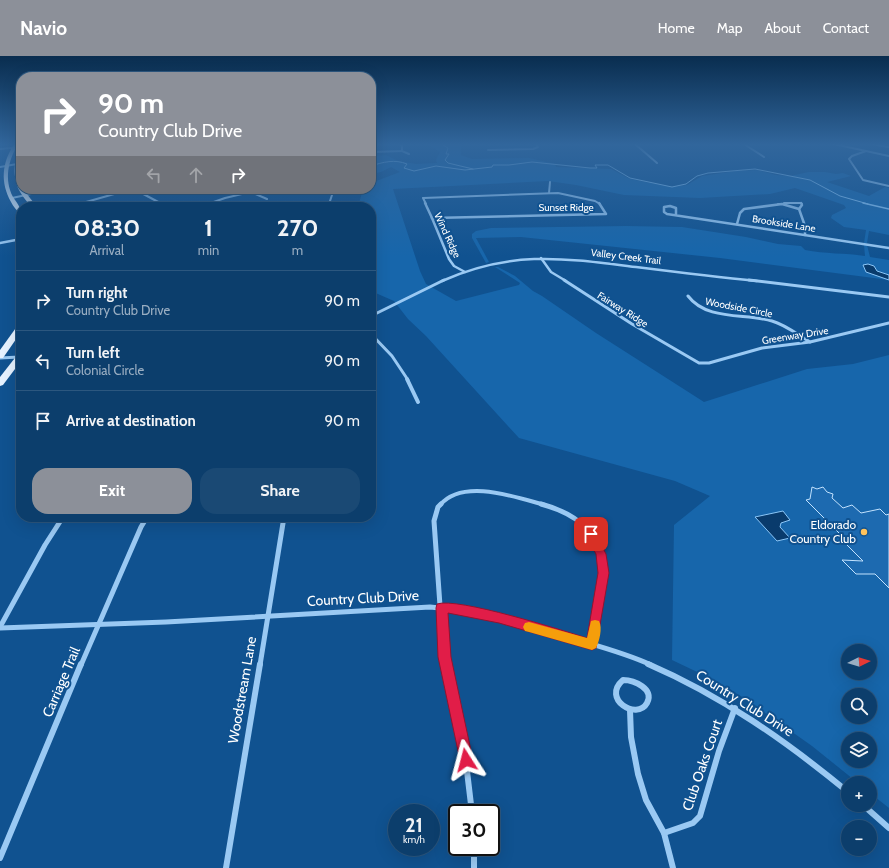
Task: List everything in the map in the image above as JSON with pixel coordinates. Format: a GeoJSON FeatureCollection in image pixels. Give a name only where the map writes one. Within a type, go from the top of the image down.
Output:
{"type":"FeatureCollection","features":[{"type":"Feature","properties":{"kind":"main road"},"geometry":{"type":"LineString","coordinates":[[3,182],[16,204]]}},
{"type":"Feature","properties":{"kind":"main road"},"geometry":{"type":"LineString","coordinates":[[25,195],[30,202]]}},
{"type":"Feature","properties":{"kind":"main road"},"geometry":{"type":"LineString","coordinates":[[0,357],[16,334]]}},
{"type":"Feature","properties":{"kind":"main road"},"geometry":{"type":"LineString","coordinates":[[0,383],[16,362]]}},
{"type":"Feature","properties":{"kind":"street"},"geometry":{"type":"LineString","coordinates":[[549,193],[550,182]]}},
{"type":"Feature","properties":{"kind":"street"},"geometry":{"type":"LineString","coordinates":[[872,182],[889,186]]}},
{"type":"Feature","properties":{"kind":"street","name":"Sunset Ridge"},"geometry":{"type":"LineString","coordinates":[[423,198],[549,193],[573,195],[592,200],[601,205],[606,214],[431,218]]}},
{"type":"Feature","properties":{"kind":"street"},"geometry":{"type":"LineString","coordinates":[[12,198],[30,194]]}},
{"type":"Feature","properties":{"kind":"street"},"geometry":{"type":"LineString","coordinates":[[86,202],[115,194]]}},
{"type":"Feature","properties":{"kind":"street"},"geometry":{"type":"LineString","coordinates":[[142,194],[156,202]]}},
{"type":"Feature","properties":{"kind":"street"},"geometry":{"type":"LineString","coordinates":[[214,202],[242,194]]}},
{"type":"Feature","properties":{"kind":"street"},"geometry":{"type":"LineString","coordinates":[[256,194],[267,199]]}},
{"type":"Feature","properties":{"kind":"street","name":"Wind Ridge"},"geometry":{"type":"LineString","coordinates":[[423,198],[451,262],[465,272]]}},
{"type":"Feature","properties":{"kind":"street"},"geometry":{"type":"LineString","coordinates":[[737,224],[741,211],[744,209],[799,203],[802,205],[799,209],[800,213],[806,224],[805,235]]}},
{"type":"Feature","properties":{"kind":"street"},"geometry":{"type":"LineString","coordinates":[[782,204],[799,209]]}},
{"type":"Feature","properties":{"kind":"street","name":"Brookside Lane"},"geometry":{"type":"LineString","coordinates":[[676,215],[676,208],[670,206],[664,207],[665,213],[676,215],[889,248]]}},
{"type":"Feature","properties":{"kind":"street"},"geometry":{"type":"LineString","coordinates":[[0,243],[16,240]]}},
{"type":"Feature","properties":{"kind":"street","name":"Valley Creek Trail"},"geometry":{"type":"LineString","coordinates":[[376,314],[465,272],[505,262],[541,258],[579,260],[889,298]]}},
{"type":"Feature","properties":{"kind":"street","name":"Fairway Ridge"},"geometry":{"type":"LineString","coordinates":[[541,258],[548,270],[600,304],[689,358],[703,364]]}},
{"type":"Feature","properties":{"kind":"street","name":"Woodside Circle"},"geometry":{"type":"LineString","coordinates":[[688,296],[691,302],[695,305],[709,310],[775,322],[810,342]]}},
{"type":"Feature","properties":{"kind":"street","name":"Greenway Drive"},"geometry":{"type":"LineString","coordinates":[[703,364],[716,362],[767,347],[810,342],[889,323]]}},
{"type":"Feature","properties":{"kind":"street"},"geometry":{"type":"LineString","coordinates":[[376,339],[382,344],[411,383],[418,402]]}},
{"type":"Feature","properties":{"kind":"street"},"geometry":{"type":"LineString","coordinates":[[0,357],[16,357]]}},
{"type":"Feature","properties":{"kind":"street"},"geometry":{"type":"LineString","coordinates":[[471,804],[464,746],[444,657],[442,608],[434,527],[438,509],[446,499],[459,492],[476,490],[491,491],[562,511],[580,523],[595,540],[601,554],[604,573],[592,645]]}},
{"type":"Feature","properties":{"kind":"street"},"geometry":{"type":"LineString","coordinates":[[0,627],[45,545],[60,522]]}},
{"type":"Feature","properties":{"kind":"street","name":"Carriage Trail"},"geometry":{"type":"LineString","coordinates":[[0,858],[98,624],[144,522]]}},
{"type":"Feature","properties":{"kind":"street","name":"Woodstream Lane"},"geometry":{"type":"LineString","coordinates":[[226,868],[283,522]]}},
{"type":"Feature","properties":{"kind":"street","name":"Country Club Drive"},"geometry":{"type":"LineString","coordinates":[[0,627],[166,622],[414,607],[466,611],[499,618],[638,660],[702,688],[792,746],[841,786]]}},
{"type":"Feature","properties":{"kind":"street"},"geometry":{"type":"LineString","coordinates":[[626,680],[632,680],[640,684],[646,690],[648,695],[648,701],[645,707],[638,710],[630,710],[620,704],[616,694],[618,684],[626,680]]}},
{"type":"Feature","properties":{"kind":"street","name":"Club Oaks Court"},"geometry":{"type":"LineString","coordinates":[[664,833],[693,823],[700,816],[719,751],[735,708]]}},
{"type":"Feature","properties":{"kind":"street"},"geometry":{"type":"LineString","coordinates":[[630,710],[631,737],[638,774],[646,800],[664,833],[673,868]]}},
{"type":"Feature","properties":{"kind":"street"},"geometry":{"type":"LineString","coordinates":[[871,812],[889,828]]}},
{"type":"Feature","properties":{"kind":"street"},"geometry":{"type":"LineString","coordinates":[[474,856],[474,868]]}},
{"type":"Feature","properties":{"kind":"shaded area","name":"Eldorado Country Club"},"geometry":{"type":"Polygon","coordinates":[[[376,182],[531,182],[393,189],[420,271],[426,284],[456,301],[519,285],[520,283],[495,267],[498,267],[515,276],[533,291],[596,333],[704,402],[807,369],[853,364],[889,355],[889,808],[877,799],[877,776],[849,776],[812,746],[744,698],[714,680],[672,660],[674,525],[710,496],[675,481],[519,438],[426,336],[408,319],[394,301],[376,293],[376,202],[359,202],[362,194],[376,194],[376,182]]]}},
{"type":"Feature","properties":{"kind":"shaded area","name":"Eldorado Country Club"},"geometry":{"type":"Polygon","coordinates":[[[554,182],[645,182],[672,187],[687,185],[692,182],[827,182],[869,196],[885,187],[889,188],[889,235],[869,231],[867,243],[864,243],[866,230],[844,227],[831,218],[832,215],[846,208],[844,205],[795,188],[770,194],[700,198],[624,195],[554,182]]]}},
{"type":"Feature","properties":{"kind":"shaded area"},"geometry":{"type":"Polygon","coordinates":[[[626,226],[682,227],[746,237],[778,244],[801,246],[805,250],[865,256],[864,245],[867,245],[870,257],[889,260],[889,280],[720,258],[521,237],[476,238],[489,262],[486,263],[472,238],[472,234],[476,231],[491,228],[626,226]]]}},
{"type":"Feature","properties":{"kind":"shaded area"},"geometry":{"type":"Polygon","coordinates":[[[868,264],[874,266],[877,271],[889,275],[889,280],[866,272],[863,265],[868,264]]]}},
{"type":"Feature","properties":{"kind":"shaded area"},"geometry":{"type":"Polygon","coordinates":[[[783,511],[790,520],[781,523],[780,527],[790,538],[777,541],[755,517],[783,511]]]}},
{"type":"Feature","properties":{"kind":"building","name":"Eldorado Country Club"},"geometry":{"type":"Polygon","coordinates":[[[812,487],[817,489],[823,487],[827,492],[833,494],[832,498],[843,508],[852,505],[861,513],[880,509],[886,515],[889,514],[889,588],[875,574],[856,574],[842,560],[863,561],[841,539],[844,538],[806,500],[810,499],[812,487]]]}},
{"type":"Feature","properties":{"kind":"waterway"},"geometry":{"type":"LineString","coordinates":[[648,182],[672,187],[689,182]]}},
{"type":"Feature","properties":{"kind":"waterway"},"geometry":{"type":"LineString","coordinates":[[814,182],[840,196],[868,204]]}},
{"type":"Feature","properties":{"kind":"waterway"},"geometry":{"type":"LineString","coordinates":[[863,203],[889,209]]}},
{"type":"Feature","properties":{"kind":"slow traffic"},"geometry":{"type":"LineString","coordinates":[[529,627],[592,645],[595,625]]}},
{"type":"Feature","properties":{"kind":"place","name":"Eldorado Country Club"},"geometry":{"type":"Point","coordinates":[864,532]}},
{"type":"Feature","properties":{"kind":"route"},"geometry":{"type":"LineString","coordinates":[[466,760],[444,657],[442,608],[499,618],[592,645],[604,567],[598,546],[591,534]]}}]}
